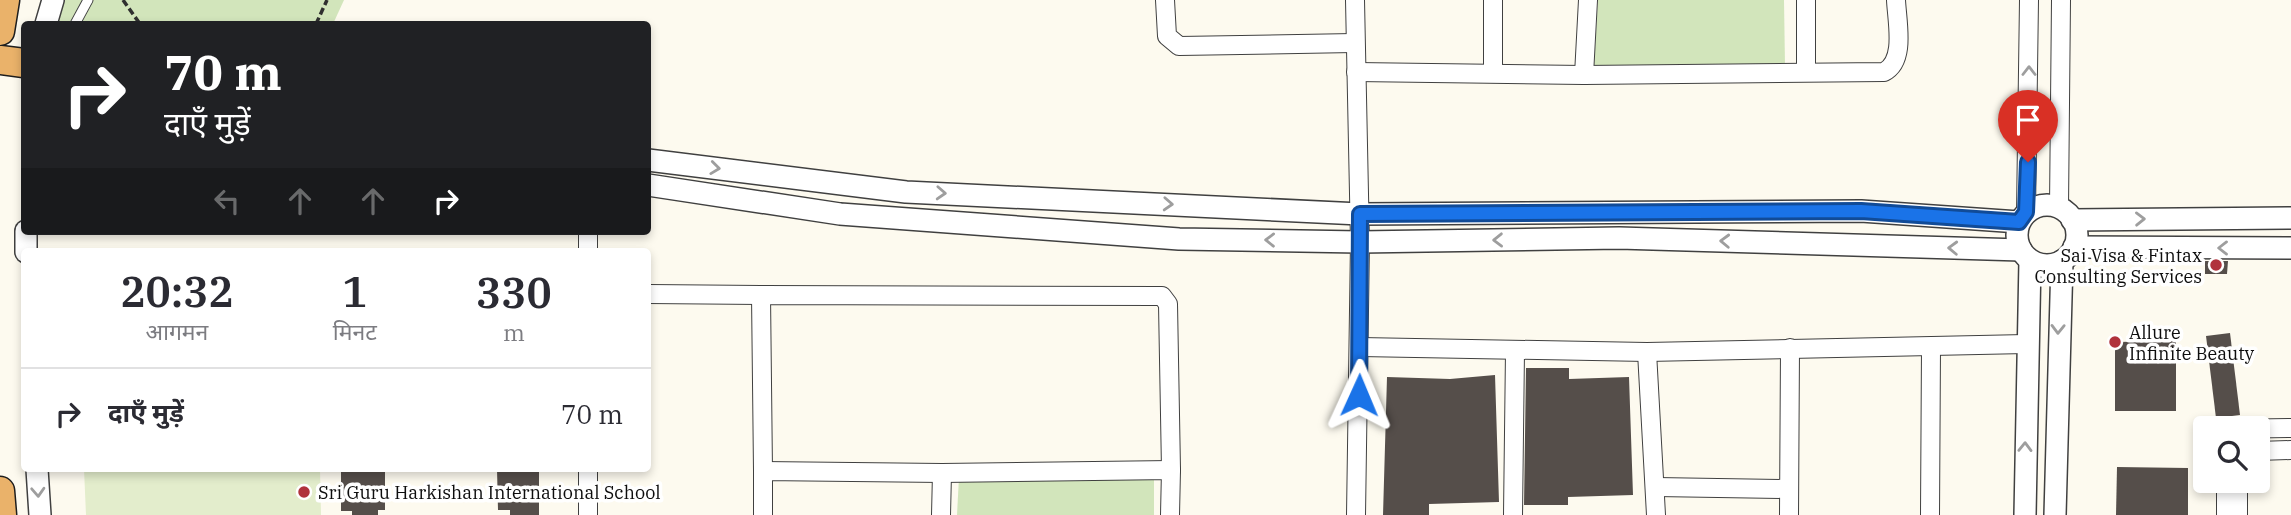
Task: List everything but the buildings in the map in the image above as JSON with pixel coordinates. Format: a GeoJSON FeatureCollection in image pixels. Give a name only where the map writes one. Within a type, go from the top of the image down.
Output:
{"type":"FeatureCollection","features":[{"type":"Feature","properties":{"kind":"highway"},"geometry":{"type":"LineString","coordinates":[[0,31],[5,0]]}},
{"type":"Feature","properties":{"kind":"highway"},"geometry":{"type":"LineString","coordinates":[[0,60],[21,63]]}},
{"type":"Feature","properties":{"kind":"highway"},"geometry":{"type":"LineString","coordinates":[[0,491],[2,515]]}},
{"type":"Feature","properties":{"kind":"street"},"geometry":{"type":"LineString","coordinates":[[47,21],[53,0]]}},
{"type":"Feature","properties":{"kind":"street"},"geometry":{"type":"LineString","coordinates":[[1165,0],[1167,36],[1179,46],[1354,43]]}},
{"type":"Feature","properties":{"kind":"street"},"geometry":{"type":"LineString","coordinates":[[1355,0],[1360,214],[1356,515]]}},
{"type":"Feature","properties":{"kind":"street"},"geometry":{"type":"LineString","coordinates":[[1493,0],[1493,73]]}},
{"type":"Feature","properties":{"kind":"street"},"geometry":{"type":"LineString","coordinates":[[1584,75],[1588,0]]}},
{"type":"Feature","properties":{"kind":"street"},"geometry":{"type":"LineString","coordinates":[[1806,0],[1806,72]]}},
{"type":"Feature","properties":{"kind":"street"},"geometry":{"type":"LineString","coordinates":[[1356,72],[1584,75],[1884,72],[1891,69],[1898,55],[1896,0]]}},
{"type":"Feature","properties":{"kind":"street"},"geometry":{"type":"LineString","coordinates":[[2025,515],[2025,255],[2016,234],[2022,217],[2029,0]]}},
{"type":"Feature","properties":{"kind":"street"},"geometry":{"type":"LineString","coordinates":[[2055,515],[2068,254],[2077,236],[2066,213],[2061,0]]}},
{"type":"Feature","properties":{"kind":"street"},"geometry":{"type":"LineString","coordinates":[[651,160],[906,192],[1360,214],[1861,211],[2022,217],[2036,206],[2066,213],[2291,218]]}},
{"type":"Feature","properties":{"kind":"street"},"geometry":{"type":"LineString","coordinates":[[651,185],[840,214],[1179,239],[1360,242],[1619,238],[2025,255],[2045,265],[2068,254],[2291,248]]}},
{"type":"Feature","properties":{"kind":"street"},"geometry":{"type":"LineString","coordinates":[[651,294],[1162,296],[1168,304],[1170,515]]}},
{"type":"Feature","properties":{"kind":"street"},"geometry":{"type":"LineString","coordinates":[[761,295],[763,515]]}},
{"type":"Feature","properties":{"kind":"street"},"geometry":{"type":"LineString","coordinates":[[1360,347],[1647,352],[2026,344]]}},
{"type":"Feature","properties":{"kind":"street"},"geometry":{"type":"LineString","coordinates":[[1789,515],[1790,348]]}},
{"type":"Feature","properties":{"kind":"street"},"geometry":{"type":"LineString","coordinates":[[1930,515],[1931,348]]}},
{"type":"Feature","properties":{"kind":"street"},"geometry":{"type":"LineString","coordinates":[[1513,515],[1515,351]]}},
{"type":"Feature","properties":{"kind":"street"},"geometry":{"type":"LineString","coordinates":[[1647,352],[1656,515]]}},
{"type":"Feature","properties":{"kind":"street"},"geometry":{"type":"LineString","coordinates":[[2270,428],[2291,428]]}},
{"type":"Feature","properties":{"kind":"street"},"geometry":{"type":"LineString","coordinates":[[2270,451],[2291,450]]}},
{"type":"Feature","properties":{"kind":"street"},"geometry":{"type":"LineString","coordinates":[[764,471],[942,473],[1171,470]]}},
{"type":"Feature","properties":{"kind":"street"},"geometry":{"type":"LineString","coordinates":[[37,472],[40,515]]}},
{"type":"Feature","properties":{"kind":"street"},"geometry":{"type":"LineString","coordinates":[[588,472],[588,515]]}},
{"type":"Feature","properties":{"kind":"street"},"geometry":{"type":"LineString","coordinates":[[941,515],[942,473]]}},
{"type":"Feature","properties":{"kind":"street"},"geometry":{"type":"LineString","coordinates":[[1656,487],[1788,489]]}},
{"type":"Feature","properties":{"kind":"street"},"geometry":{"type":"LineString","coordinates":[[2226,493],[2226,515]]}},
{"type":"Feature","properties":{"kind":"street"},"geometry":{"type":"LineString","coordinates":[[2238,493],[2238,515]]}},
{"type":"Feature","properties":{"kind":"lane"},"geometry":{"type":"LineString","coordinates":[[77,21],[88,0]]}},
{"type":"Feature","properties":{"kind":"path"},"geometry":{"type":"LineString","coordinates":[[123,0],[138,21]]}},
{"type":"Feature","properties":{"kind":"path"},"geometry":{"type":"LineString","coordinates":[[317,21],[327,0]]}},
{"type":"Feature","properties":{"kind":"green space"},"geometry":{"type":"Polygon","coordinates":[[[61,0],[344,0],[334,21],[54,21],[61,0]]]}},
{"type":"Feature","properties":{"kind":"green space"},"geometry":{"type":"Polygon","coordinates":[[[1598,0],[1784,0],[1785,66],[1594,66],[1598,0]]]}},
{"type":"Feature","properties":{"kind":"green space"},"geometry":{"type":"Polygon","coordinates":[[[84,472],[320,472],[321,515],[86,515],[84,472]]]}},
{"type":"Feature","properties":{"kind":"green space"},"geometry":{"type":"Polygon","coordinates":[[[959,477],[1154,479],[1154,515],[957,515],[959,477]]]}},
{"type":"Feature","properties":{"kind":"place","name":"Sai Visa & Fintax Consulting Services"},"geometry":{"type":"Point","coordinates":[2216,265]}},
{"type":"Feature","properties":{"kind":"place","name":"Allure Infinite Beauty"},"geometry":{"type":"Point","coordinates":[2115,342]}},
{"type":"Feature","properties":{"kind":"place","name":"Sri Guru Harkishan International School"},"geometry":{"type":"Point","coordinates":[304,492]}},
{"type":"Feature","properties":{"kind":"route"},"geometry":{"type":"LineString","coordinates":[[1359,395],[1360,214],[1861,211],[2019,222],[2026,212],[2028,162]]}}]}
